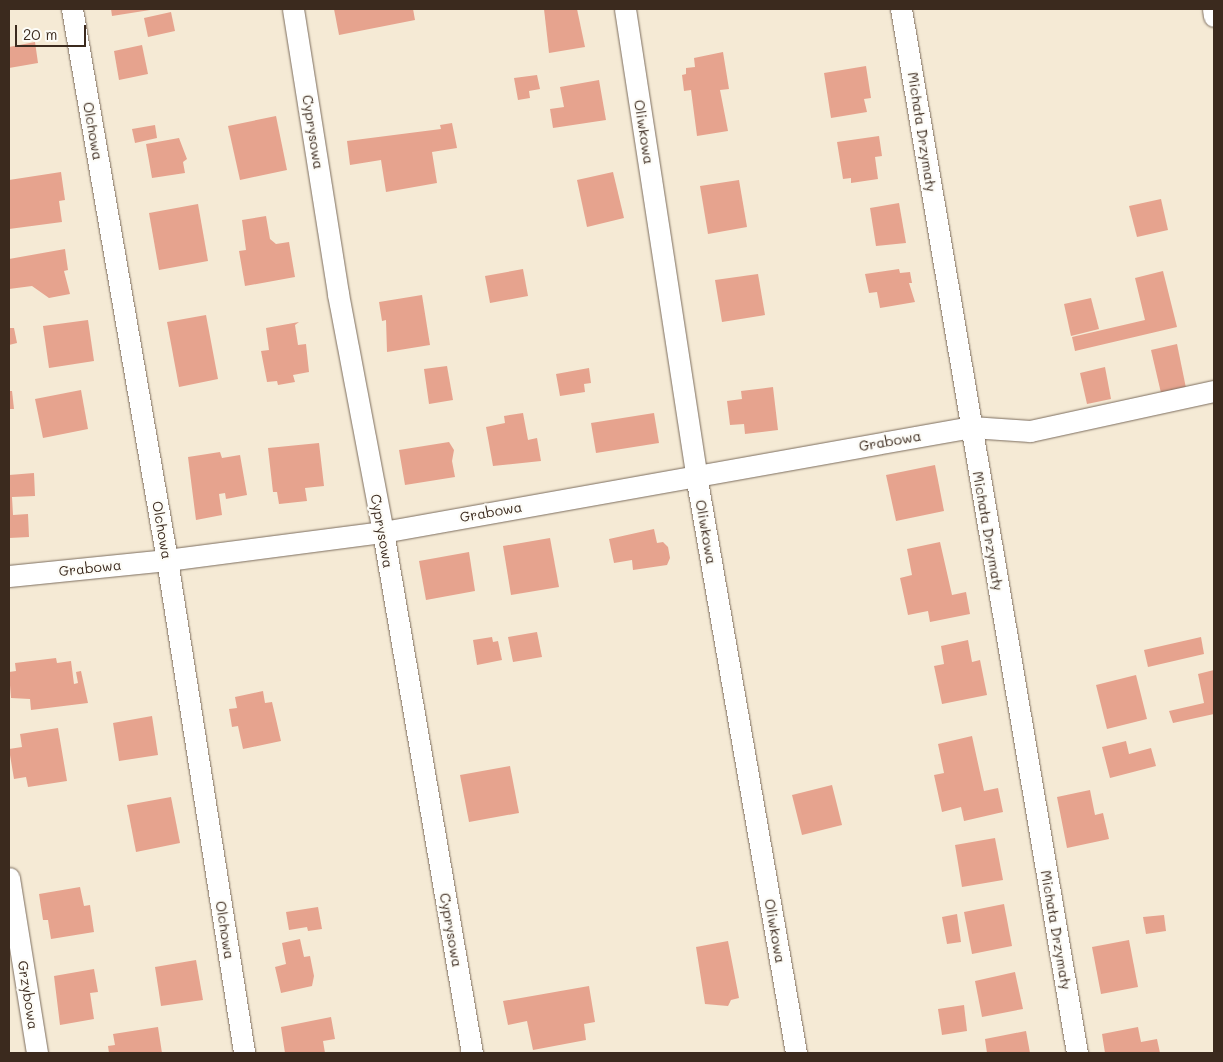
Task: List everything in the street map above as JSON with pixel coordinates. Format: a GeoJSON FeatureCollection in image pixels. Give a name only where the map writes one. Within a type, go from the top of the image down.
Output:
{"type":"FeatureCollection","features":[{"type":"Feature","properties":{"kind":"street","name":"Olchowa"},"geometry":{"type":"LineString","coordinates":[[72,9],[167,560],[244,1053]]}},
{"type":"Feature","properties":{"kind":"street","name":"Cyprysowa"},"geometry":{"type":"LineString","coordinates":[[293,9],[338,294],[383,532],[472,1053]]}},
{"type":"Feature","properties":{"kind":"street","name":"Oliwkowa"},"geometry":{"type":"LineString","coordinates":[[625,9],[696,475],[796,1053]]}},
{"type":"Feature","properties":{"kind":"street","name":"Michała Drzymały"},"geometry":{"type":"LineString","coordinates":[[901,9],[1077,1053]]}},
{"type":"Feature","properties":{"kind":"street"},"geometry":{"type":"LineString","coordinates":[[1213,9],[1214,16]]}},
{"type":"Feature","properties":{"kind":"street","name":"Grabowa"},"geometry":{"type":"LineString","coordinates":[[9,576],[167,560],[383,532],[970,427],[1030,431],[1214,391]]}},
{"type":"Feature","properties":{"kind":"street","name":"Grzybowa"},"geometry":{"type":"LineString","coordinates":[[9,878],[37,1053]]}},
{"type":"Feature","properties":{"kind":"building"},"geometry":{"type":"Polygon","coordinates":[[[111,9],[150,9],[150,10],[112,16],[111,9]]]}},
{"type":"Feature","properties":{"kind":"building"},"geometry":{"type":"Polygon","coordinates":[[[334,9],[413,9],[415,20],[339,35],[334,9]]]}},
{"type":"Feature","properties":{"kind":"building"},"geometry":{"type":"Polygon","coordinates":[[[544,9],[577,9],[585,47],[549,53],[544,9]]]}},
{"type":"Feature","properties":{"kind":"building"},"geometry":{"type":"Polygon","coordinates":[[[171,12],[175,31],[148,37],[144,18],[171,12]]]}},
{"type":"Feature","properties":{"kind":"building"},"geometry":{"type":"Polygon","coordinates":[[[35,42],[38,63],[9,68],[9,47],[35,42]]]}},
{"type":"Feature","properties":{"kind":"building"},"geometry":{"type":"Polygon","coordinates":[[[142,45],[148,74],[119,80],[114,51],[142,45]]]}},
{"type":"Feature","properties":{"kind":"building"},"geometry":{"type":"Polygon","coordinates":[[[723,52],[729,89],[720,90],[728,131],[697,136],[691,90],[684,91],[682,75],[686,74],[686,68],[695,67],[694,58],[723,52]]]}},
{"type":"Feature","properties":{"kind":"building"},"geometry":{"type":"Polygon","coordinates":[[[866,66],[871,98],[864,99],[867,112],[831,118],[824,73],[866,66]]]}},
{"type":"Feature","properties":{"kind":"building"},"geometry":{"type":"Polygon","coordinates":[[[537,75],[540,89],[529,91],[530,98],[518,100],[514,78],[537,75]]]}},
{"type":"Feature","properties":{"kind":"building"},"geometry":{"type":"Polygon","coordinates":[[[599,80],[606,120],[553,128],[550,109],[564,107],[560,87],[599,80]]]}},
{"type":"Feature","properties":{"kind":"building"},"geometry":{"type":"Polygon","coordinates":[[[276,116],[287,170],[240,180],[228,126],[276,116]]]}},
{"type":"Feature","properties":{"kind":"building"},"geometry":{"type":"Polygon","coordinates":[[[452,123],[457,148],[432,152],[437,183],[386,192],[381,160],[350,165],[347,141],[441,129],[440,125],[452,123]]]}},
{"type":"Feature","properties":{"kind":"building"},"geometry":{"type":"Polygon","coordinates":[[[155,125],[157,138],[135,143],[132,129],[155,125]]]}},
{"type":"Feature","properties":{"kind":"building"},"geometry":{"type":"Polygon","coordinates":[[[879,136],[882,156],[875,157],[878,179],[851,183],[851,178],[843,179],[837,142],[879,136]]]}},
{"type":"Feature","properties":{"kind":"building"},"geometry":{"type":"Polygon","coordinates":[[[179,138],[187,159],[183,162],[185,173],[152,178],[146,144],[179,138]]]}},
{"type":"Feature","properties":{"kind":"building"},"geometry":{"type":"Polygon","coordinates":[[[61,172],[65,200],[59,201],[62,222],[9,229],[9,180],[61,172]]]}},
{"type":"Feature","properties":{"kind":"building"},"geometry":{"type":"Polygon","coordinates":[[[613,172],[624,218],[587,227],[577,180],[613,172]]]}},
{"type":"Feature","properties":{"kind":"building"},"geometry":{"type":"Polygon","coordinates":[[[739,180],[747,227],[708,234],[700,186],[739,180]]]}},
{"type":"Feature","properties":{"kind":"building"},"geometry":{"type":"Polygon","coordinates":[[[1161,199],[1168,230],[1137,237],[1129,206],[1161,199]]]}},
{"type":"Feature","properties":{"kind":"building"},"geometry":{"type":"Polygon","coordinates":[[[899,203],[906,243],[876,246],[870,208],[899,203]]]}},
{"type":"Feature","properties":{"kind":"building"},"geometry":{"type":"Polygon","coordinates":[[[198,204],[208,261],[159,270],[149,213],[198,204]]]}},
{"type":"Feature","properties":{"kind":"building"},"geometry":{"type":"Polygon","coordinates":[[[266,216],[270,239],[276,244],[289,242],[295,277],[245,286],[239,251],[246,250],[242,220],[266,216]]]}},
{"type":"Feature","properties":{"kind":"building"},"geometry":{"type":"Polygon","coordinates":[[[65,249],[68,270],[64,271],[70,294],[49,298],[32,286],[9,289],[9,259],[65,249]]]}},
{"type":"Feature","properties":{"kind":"building"},"geometry":{"type":"Polygon","coordinates":[[[523,269],[528,296],[490,303],[485,276],[523,269]]]}},
{"type":"Feature","properties":{"kind":"building"},"geometry":{"type":"Polygon","coordinates":[[[899,269],[900,273],[910,272],[912,283],[909,283],[915,302],[880,308],[877,292],[869,293],[865,274],[899,269]]]}},
{"type":"Feature","properties":{"kind":"building"},"geometry":{"type":"Polygon","coordinates":[[[1163,271],[1177,327],[1075,351],[1072,337],[1145,320],[1135,278],[1163,271]]]}},
{"type":"Feature","properties":{"kind":"building"},"geometry":{"type":"Polygon","coordinates":[[[758,274],[765,315],[722,322],[715,280],[758,274]]]}},
{"type":"Feature","properties":{"kind":"building"},"geometry":{"type":"Polygon","coordinates":[[[422,295],[430,345],[387,352],[386,320],[382,321],[379,302],[422,295]]]}},
{"type":"Feature","properties":{"kind":"building"},"geometry":{"type":"Polygon","coordinates":[[[1091,298],[1099,329],[1071,336],[1064,304],[1091,298]]]}},
{"type":"Feature","properties":{"kind":"building"},"geometry":{"type":"Polygon","coordinates":[[[206,315],[218,379],[179,387],[167,322],[206,315]]]}},
{"type":"Feature","properties":{"kind":"building"},"geometry":{"type":"Polygon","coordinates":[[[88,320],[94,361],[49,368],[43,326],[88,320]]]}},
{"type":"Feature","properties":{"kind":"building"},"geometry":{"type":"Polygon","coordinates":[[[299,322],[295,325],[298,345],[306,344],[309,372],[293,375],[295,382],[278,385],[277,381],[267,382],[261,351],[269,350],[266,328],[299,322]]]}},
{"type":"Feature","properties":{"kind":"building"},"geometry":{"type":"Polygon","coordinates":[[[9,328],[14,328],[17,343],[9,345],[9,328]]]}},
{"type":"Feature","properties":{"kind":"building"},"geometry":{"type":"Polygon","coordinates":[[[1177,344],[1186,388],[1161,393],[1151,350],[1177,344]]]}},
{"type":"Feature","properties":{"kind":"building"},"geometry":{"type":"Polygon","coordinates":[[[447,366],[453,400],[429,404],[424,369],[447,366]]]}},
{"type":"Feature","properties":{"kind":"building"},"geometry":{"type":"Polygon","coordinates":[[[1105,367],[1111,399],[1087,404],[1080,373],[1105,367]]]}},
{"type":"Feature","properties":{"kind":"building"},"geometry":{"type":"Polygon","coordinates":[[[589,368],[591,383],[584,384],[585,392],[560,396],[556,374],[589,368]]]}},
{"type":"Feature","properties":{"kind":"building"},"geometry":{"type":"Polygon","coordinates":[[[773,387],[778,430],[745,434],[744,424],[730,425],[727,401],[742,399],[741,391],[773,387]]]}},
{"type":"Feature","properties":{"kind":"building"},"geometry":{"type":"Polygon","coordinates":[[[81,390],[88,429],[43,438],[35,399],[81,390]]]}},
{"type":"Feature","properties":{"kind":"building"},"geometry":{"type":"Polygon","coordinates":[[[9,391],[12,391],[14,409],[9,409],[9,391]]]}},
{"type":"Feature","properties":{"kind":"building"},"geometry":{"type":"Polygon","coordinates":[[[523,413],[528,440],[537,438],[541,461],[493,466],[486,427],[505,423],[504,416],[523,413]]]}},
{"type":"Feature","properties":{"kind":"building"},"geometry":{"type":"Polygon","coordinates":[[[654,413],[659,443],[596,453],[591,423],[654,413]]]}},
{"type":"Feature","properties":{"kind":"building"},"geometry":{"type":"Polygon","coordinates":[[[449,442],[454,450],[452,461],[455,477],[405,485],[399,450],[449,442]]]}},
{"type":"Feature","properties":{"kind":"building"},"geometry":{"type":"Polygon","coordinates":[[[319,443],[324,486],[305,488],[307,501],[279,504],[277,492],[273,492],[268,448],[319,443]]]}},
{"type":"Feature","properties":{"kind":"building"},"geometry":{"type":"Polygon","coordinates":[[[220,452],[222,458],[240,455],[247,495],[226,499],[225,493],[219,494],[222,515],[196,520],[188,457],[220,452]]]}},
{"type":"Feature","properties":{"kind":"building"},"geometry":{"type":"Polygon","coordinates":[[[935,465],[944,511],[896,521],[886,475],[935,465]]]}},
{"type":"Feature","properties":{"kind":"building"},"geometry":{"type":"Polygon","coordinates":[[[34,473],[35,496],[12,497],[13,515],[28,514],[29,537],[9,538],[9,475],[34,473]]]}},
{"type":"Feature","properties":{"kind":"building"},"geometry":{"type":"Polygon","coordinates":[[[654,529],[657,543],[663,542],[668,547],[670,558],[667,565],[633,570],[632,560],[614,563],[609,539],[654,529]]]}},
{"type":"Feature","properties":{"kind":"building"},"geometry":{"type":"Polygon","coordinates":[[[550,538],[559,587],[511,595],[503,546],[550,538]]]}},
{"type":"Feature","properties":{"kind":"building"},"geometry":{"type":"Polygon","coordinates":[[[940,542],[952,595],[966,592],[970,614],[930,622],[928,611],[908,615],[900,578],[912,575],[907,549],[940,542]]]}},
{"type":"Feature","properties":{"kind":"building"},"geometry":{"type":"Polygon","coordinates":[[[469,552],[475,591],[426,600],[419,561],[469,552]]]}},
{"type":"Feature","properties":{"kind":"building"},"geometry":{"type":"Polygon","coordinates":[[[537,632],[542,657],[513,662],[508,637],[537,632]]]}},
{"type":"Feature","properties":{"kind":"building"},"geometry":{"type":"Polygon","coordinates":[[[492,637],[493,642],[498,641],[502,660],[477,665],[473,640],[492,637]]]}},
{"type":"Feature","properties":{"kind":"building"},"geometry":{"type":"Polygon","coordinates":[[[1201,637],[1204,654],[1148,667],[1144,650],[1201,637]]]}},
{"type":"Feature","properties":{"kind":"building"},"geometry":{"type":"Polygon","coordinates":[[[968,640],[972,662],[980,660],[987,695],[942,704],[934,666],[944,664],[941,646],[968,640]]]}},
{"type":"Feature","properties":{"kind":"building"},"geometry":{"type":"Polygon","coordinates":[[[56,658],[57,663],[71,661],[74,684],[78,683],[76,672],[81,671],[88,703],[31,710],[30,699],[11,698],[9,672],[16,671],[15,663],[56,658]]]}},
{"type":"Feature","properties":{"kind":"building"},"geometry":{"type":"Polygon","coordinates":[[[1214,670],[1214,714],[1173,723],[1169,711],[1204,703],[1198,674],[1214,670]]]}},
{"type":"Feature","properties":{"kind":"building"},"geometry":{"type":"Polygon","coordinates":[[[1136,675],[1147,719],[1107,729],[1096,685],[1136,675]]]}},
{"type":"Feature","properties":{"kind":"building"},"geometry":{"type":"Polygon","coordinates":[[[263,691],[265,703],[272,702],[281,741],[243,749],[238,726],[232,727],[229,709],[237,708],[235,697],[263,691]]]}},
{"type":"Feature","properties":{"kind":"building"},"geometry":{"type":"Polygon","coordinates":[[[152,716],[158,755],[119,761],[113,723],[152,716]]]}},
{"type":"Feature","properties":{"kind":"building"},"geometry":{"type":"Polygon","coordinates":[[[58,728],[67,781],[28,787],[26,777],[14,779],[9,749],[22,747],[20,734],[58,728]]]}},
{"type":"Feature","properties":{"kind":"building"},"geometry":{"type":"Polygon","coordinates":[[[972,736],[984,791],[998,788],[1003,812],[964,821],[961,807],[942,812],[934,775],[944,773],[938,744],[972,736]]]}},
{"type":"Feature","properties":{"kind":"building"},"geometry":{"type":"Polygon","coordinates":[[[1126,741],[1129,754],[1151,748],[1156,766],[1110,778],[1102,747],[1126,741]]]}},
{"type":"Feature","properties":{"kind":"building"},"geometry":{"type":"Polygon","coordinates":[[[510,766],[519,813],[469,822],[460,775],[510,766]]]}},
{"type":"Feature","properties":{"kind":"building"},"geometry":{"type":"Polygon","coordinates":[[[832,785],[842,825],[802,835],[792,795],[832,785]]]}},
{"type":"Feature","properties":{"kind":"building"},"geometry":{"type":"Polygon","coordinates":[[[1090,790],[1095,815],[1103,813],[1109,839],[1067,848],[1057,797],[1090,790]]]}},
{"type":"Feature","properties":{"kind":"building"},"geometry":{"type":"Polygon","coordinates":[[[171,797],[180,843],[136,852],[127,805],[171,797]]]}},
{"type":"Feature","properties":{"kind":"building"},"geometry":{"type":"Polygon","coordinates":[[[995,838],[1003,880],[962,887],[955,845],[995,838]]]}},
{"type":"Feature","properties":{"kind":"building"},"geometry":{"type":"Polygon","coordinates":[[[80,887],[84,906],[90,905],[94,932],[51,939],[48,920],[43,920],[39,894],[80,887]]]}},
{"type":"Feature","properties":{"kind":"building"},"geometry":{"type":"Polygon","coordinates":[[[1004,904],[1012,946],[972,954],[964,912],[1004,904]]]}},
{"type":"Feature","properties":{"kind":"building"},"geometry":{"type":"Polygon","coordinates":[[[318,907],[322,929],[308,931],[307,927],[289,930],[286,912],[318,907]]]}},
{"type":"Feature","properties":{"kind":"building"},"geometry":{"type":"Polygon","coordinates":[[[957,914],[961,942],[947,944],[942,917],[957,914]]]}},
{"type":"Feature","properties":{"kind":"building"},"geometry":{"type":"Polygon","coordinates":[[[1164,915],[1166,931],[1146,934],[1143,917],[1164,915]]]}},
{"type":"Feature","properties":{"kind":"building"},"geometry":{"type":"Polygon","coordinates":[[[300,939],[304,957],[310,956],[314,976],[312,986],[281,993],[275,967],[286,964],[282,943],[300,939]]]}},
{"type":"Feature","properties":{"kind":"building"},"geometry":{"type":"Polygon","coordinates":[[[1129,940],[1138,987],[1101,994],[1092,947],[1129,940]]]}},
{"type":"Feature","properties":{"kind":"building"},"geometry":{"type":"Polygon","coordinates":[[[728,941],[739,998],[731,1000],[728,1006],[705,1004],[696,947],[728,941]]]}},
{"type":"Feature","properties":{"kind":"building"},"geometry":{"type":"Polygon","coordinates":[[[196,960],[203,1000],[161,1006],[155,967],[196,960]]]}},
{"type":"Feature","properties":{"kind":"building"},"geometry":{"type":"Polygon","coordinates":[[[94,969],[98,992],[90,993],[94,1019],[60,1025],[54,976],[94,969]]]}},
{"type":"Feature","properties":{"kind":"building"},"geometry":{"type":"Polygon","coordinates":[[[1015,972],[1023,1009],[982,1017],[975,981],[1015,972]]]}},
{"type":"Feature","properties":{"kind":"building"},"geometry":{"type":"Polygon","coordinates":[[[589,986],[595,1022],[584,1024],[586,1040],[533,1050],[527,1021],[508,1025],[503,1001],[589,986]]]}},
{"type":"Feature","properties":{"kind":"building"},"geometry":{"type":"Polygon","coordinates":[[[964,1005],[967,1031],[942,1035],[938,1009],[964,1005]]]}},
{"type":"Feature","properties":{"kind":"building"},"geometry":{"type":"Polygon","coordinates":[[[331,1017],[335,1039],[323,1041],[325,1053],[285,1053],[281,1027],[331,1017]]]}},
{"type":"Feature","properties":{"kind":"building"},"geometry":{"type":"Polygon","coordinates":[[[158,1027],[162,1053],[109,1053],[108,1046],[115,1045],[113,1034],[158,1027]]]}},
{"type":"Feature","properties":{"kind":"building"},"geometry":{"type":"Polygon","coordinates":[[[1138,1027],[1141,1042],[1157,1039],[1160,1053],[1105,1053],[1102,1034],[1138,1027]]]}},
{"type":"Feature","properties":{"kind":"building"},"geometry":{"type":"Polygon","coordinates":[[[1026,1031],[1030,1053],[987,1053],[985,1039],[1026,1031]]]}}]}
